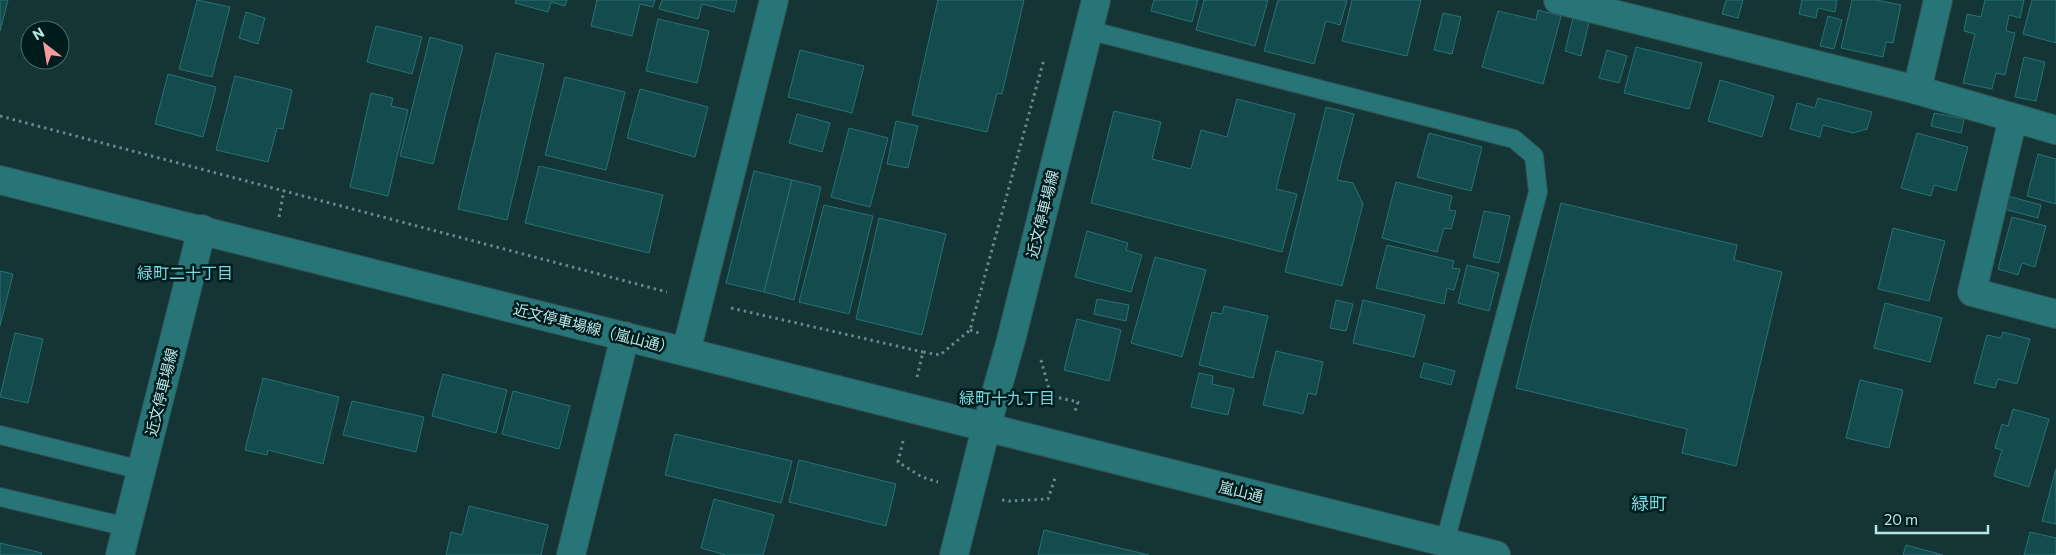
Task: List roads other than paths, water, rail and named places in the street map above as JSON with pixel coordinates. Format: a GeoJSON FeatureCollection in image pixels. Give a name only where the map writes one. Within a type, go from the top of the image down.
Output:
{"type":"FeatureCollection","features":[{"type":"Feature","properties":{"kind":"street"},"geometry":{"type":"LineString","coordinates":[[686,352],[774,0]]}},
{"type":"Feature","properties":{"kind":"street","name":"近文停車場線"},"geometry":{"type":"LineString","coordinates":[[954,555],[1013,331],[1096,0]]}},
{"type":"Feature","properties":{"kind":"street"},"geometry":{"type":"LineString","coordinates":[[1558,0],[1917,90],[2056,130]]}},
{"type":"Feature","properties":{"kind":"street"},"geometry":{"type":"LineString","coordinates":[[1917,90],[1938,0]]}},
{"type":"Feature","properties":{"kind":"street"},"geometry":{"type":"LineString","coordinates":[[2013,118],[1972,292],[2056,314]]}},
{"type":"Feature","properties":{"kind":"street","name":"近文停車場線（嵐山通）"},"geometry":{"type":"LineString","coordinates":[[0,180],[202,228],[986,428]]}},
{"type":"Feature","properties":{"kind":"street","name":"近文停車場線"},"geometry":{"type":"LineString","coordinates":[[120,555],[202,228]]}},
{"type":"Feature","properties":{"kind":"street"},"geometry":{"type":"LineString","coordinates":[[571,555],[625,336]]}},
{"type":"Feature","properties":{"kind":"street","name":"嵐山通"},"geometry":{"type":"LineString","coordinates":[[986,428],[1458,548],[1496,555]]}},
{"type":"Feature","properties":{"kind":"lane"},"geometry":{"type":"LineString","coordinates":[[1088,30],[1514,139],[1534,156],[1538,192],[1458,548]]}},
{"type":"Feature","properties":{"kind":"lane"},"geometry":{"type":"LineString","coordinates":[[0,435],[141,470]]}},
{"type":"Feature","properties":{"kind":"lane"},"geometry":{"type":"LineString","coordinates":[[0,497],[127,527]]}},
{"type":"Feature","properties":{"kind":"district","name":"緑町二十丁目"},"geometry":{"type":"Point","coordinates":[185,272]}},
{"type":"Feature","properties":{"kind":"district","name":"緑町十九丁目"},"geometry":{"type":"Point","coordinates":[1007,397]}},
{"type":"Feature","properties":{"kind":"district","name":"緑町"},"geometry":{"type":"Point","coordinates":[1649,503]}}]}
